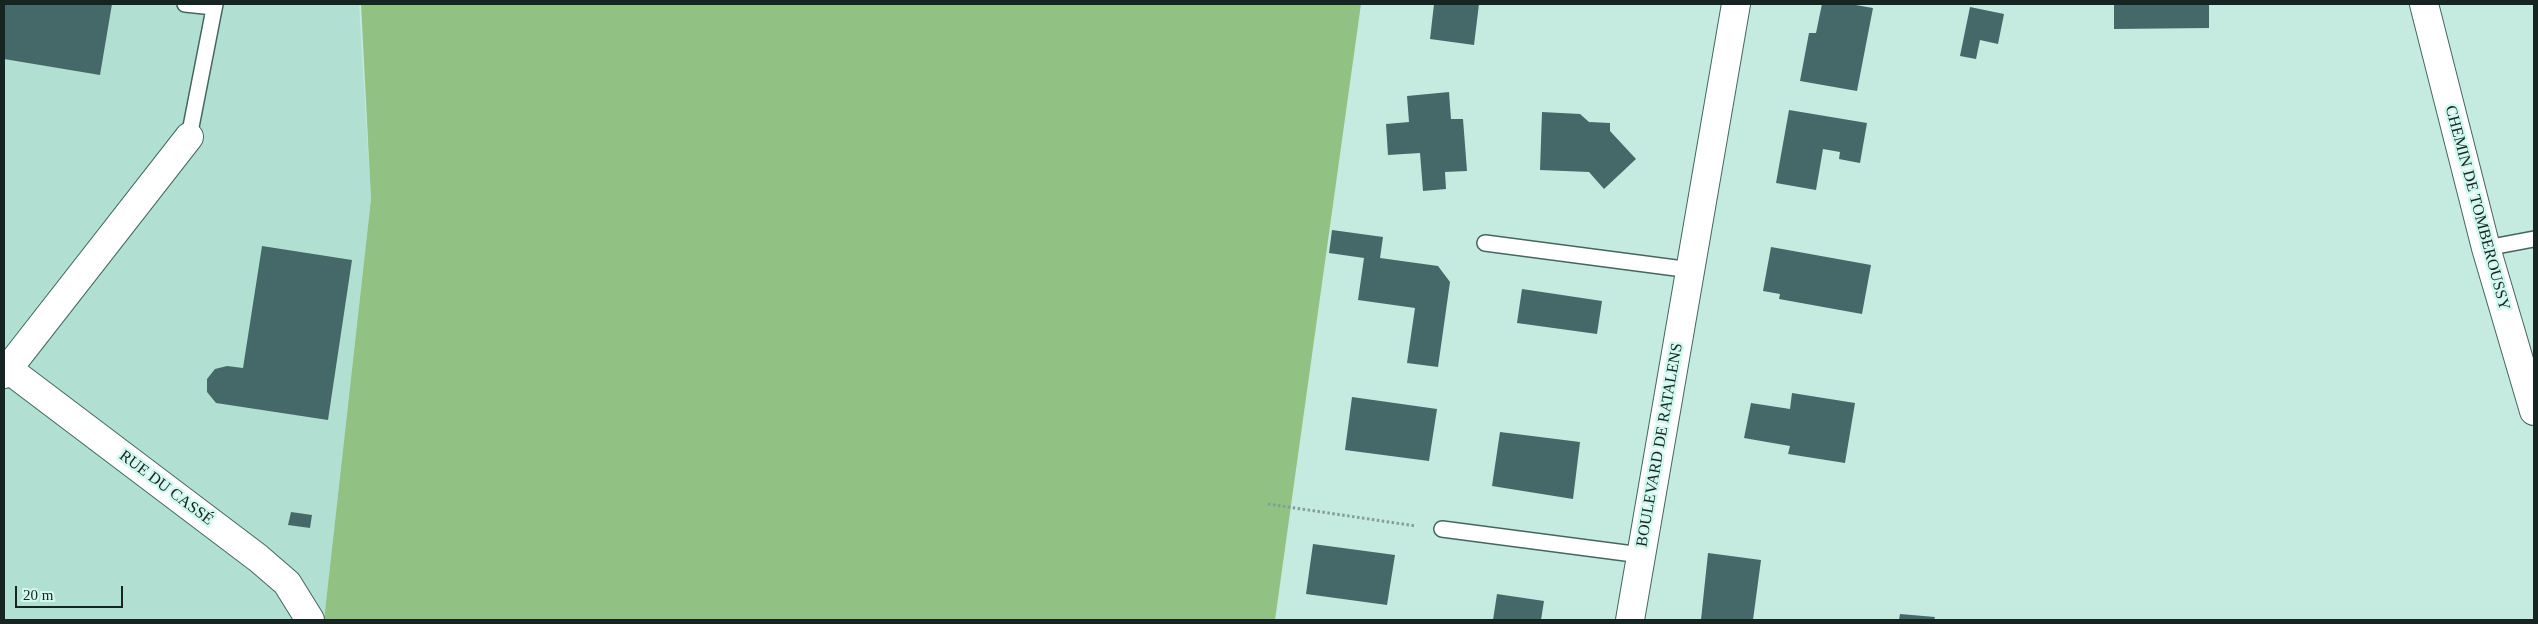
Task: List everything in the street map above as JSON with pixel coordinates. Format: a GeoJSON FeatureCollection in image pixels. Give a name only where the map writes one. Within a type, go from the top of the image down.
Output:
{"type":"FeatureCollection","features":[{"type":"Feature","properties":{"kind":"street","name":"BOULEVARD DE RATALENS"},"geometry":{"type":"LineString","coordinates":[[1630,620],[1736,4]]}},
{"type":"Feature","properties":{"kind":"street","name":"CHEMIN DE TOMBEROUSSY"},"geometry":{"type":"LineString","coordinates":[[2424,4],[2486,248],[2532,400]]}},
{"type":"Feature","properties":{"kind":"street","name":"RUE DU CASSÉ"},"geometry":{"type":"LineString","coordinates":[[189,137],[6,371],[258,558],[287,583],[310,620]]}},
{"type":"Feature","properties":{"kind":"lane"},"geometry":{"type":"LineString","coordinates":[[185,4],[214,6],[189,137]]}},
{"type":"Feature","properties":{"kind":"lane"},"geometry":{"type":"LineString","coordinates":[[2486,248],[2534,239]]}},
{"type":"Feature","properties":{"kind":"lane"},"geometry":{"type":"LineString","coordinates":[[1485,243],[1691,270]]}},
{"type":"Feature","properties":{"kind":"lane"},"geometry":{"type":"LineString","coordinates":[[1442,529],[1641,555]]}},
{"type":"Feature","properties":{"kind":"path"},"geometry":{"type":"LineString","coordinates":[[1268,504],[1442,529]]}},
{"type":"Feature","properties":{"kind":"shaded area"},"geometry":{"type":"Polygon","coordinates":[[[4,4],[359,4],[371,199],[324,620],[4,620],[4,4]]]}},
{"type":"Feature","properties":{"kind":"green space"},"geometry":{"type":"Polygon","coordinates":[[[361,4],[1361,4],[1275,620],[324,620],[371,199],[361,4]]]}},
{"type":"Feature","properties":{"kind":"building"},"geometry":{"type":"Polygon","coordinates":[[[4,4],[112,4],[100,75],[4,59],[4,4]]]}},
{"type":"Feature","properties":{"kind":"building"},"geometry":{"type":"Polygon","coordinates":[[[1434,4],[1479,4],[1474,45],[1430,39],[1434,4]]]}},
{"type":"Feature","properties":{"kind":"building"},"geometry":{"type":"Polygon","coordinates":[[[1822,4],[1850,4],[1873,8],[1857,91],[1800,81],[1809,33],[1816,33],[1822,4]]]}},
{"type":"Feature","properties":{"kind":"building"},"geometry":{"type":"Polygon","coordinates":[[[2114,4],[2209,4],[2209,28],[2114,29],[2114,4]]]}},
{"type":"Feature","properties":{"kind":"building"},"geometry":{"type":"Polygon","coordinates":[[[1970,7],[2004,14],[1998,44],[1980,40],[1976,59],[1960,56],[1970,7]]]}},
{"type":"Feature","properties":{"kind":"building"},"geometry":{"type":"Polygon","coordinates":[[[1449,92],[1451,119],[1463,119],[1467,171],[1445,172],[1446,189],[1423,191],[1420,153],[1388,155],[1386,124],[1409,122],[1407,96],[1449,92]]]}},
{"type":"Feature","properties":{"kind":"building"},"geometry":{"type":"Polygon","coordinates":[[[1789,110],[1867,123],[1860,163],[1839,159],[1840,152],[1823,149],[1816,190],[1776,183],[1789,110]]]}},
{"type":"Feature","properties":{"kind":"building"},"geometry":{"type":"Polygon","coordinates":[[[1542,112],[1580,114],[1589,122],[1610,123],[1610,131],[1636,159],[1604,189],[1589,172],[1540,170],[1542,112]]]}},
{"type":"Feature","properties":{"kind":"building"},"geometry":{"type":"Polygon","coordinates":[[[1332,230],[1383,237],[1380,258],[1438,266],[1450,282],[1438,367],[1407,363],[1415,308],[1358,300],[1364,258],[1329,253],[1332,230]]]}},
{"type":"Feature","properties":{"kind":"building"},"geometry":{"type":"Polygon","coordinates":[[[262,246],[352,260],[328,420],[216,403],[207,392],[207,379],[215,369],[227,366],[243,368],[262,246]]]}},
{"type":"Feature","properties":{"kind":"building"},"geometry":{"type":"Polygon","coordinates":[[[1771,247],[1871,265],[1862,314],[1779,299],[1780,294],[1763,291],[1771,247]]]}},
{"type":"Feature","properties":{"kind":"building"},"geometry":{"type":"Polygon","coordinates":[[[1522,289],[1602,301],[1597,334],[1517,323],[1522,289]]]}},
{"type":"Feature","properties":{"kind":"building"},"geometry":{"type":"Polygon","coordinates":[[[1792,393],[1855,403],[1845,463],[1788,454],[1790,446],[1744,438],[1751,403],[1790,409],[1792,393]]]}},
{"type":"Feature","properties":{"kind":"building"},"geometry":{"type":"Polygon","coordinates":[[[1352,397],[1437,409],[1429,461],[1345,450],[1352,397]]]}},
{"type":"Feature","properties":{"kind":"building"},"geometry":{"type":"Polygon","coordinates":[[[1500,432],[1580,442],[1573,499],[1492,486],[1500,432]]]}},
{"type":"Feature","properties":{"kind":"building"},"geometry":{"type":"Polygon","coordinates":[[[291,512],[312,515],[310,528],[288,525],[291,512]]]}},
{"type":"Feature","properties":{"kind":"building"},"geometry":{"type":"Polygon","coordinates":[[[1313,544],[1395,555],[1387,605],[1306,594],[1313,544]]]}},
{"type":"Feature","properties":{"kind":"building"},"geometry":{"type":"Polygon","coordinates":[[[1708,553],[1761,560],[1753,620],[1701,620],[1708,553]]]}},
{"type":"Feature","properties":{"kind":"building"},"geometry":{"type":"Polygon","coordinates":[[[1497,594],[1544,601],[1541,620],[1493,620],[1497,594]]]}},
{"type":"Feature","properties":{"kind":"building"},"geometry":{"type":"Polygon","coordinates":[[[1900,614],[1935,617],[1934,620],[1899,620],[1900,614]]]}}]}
